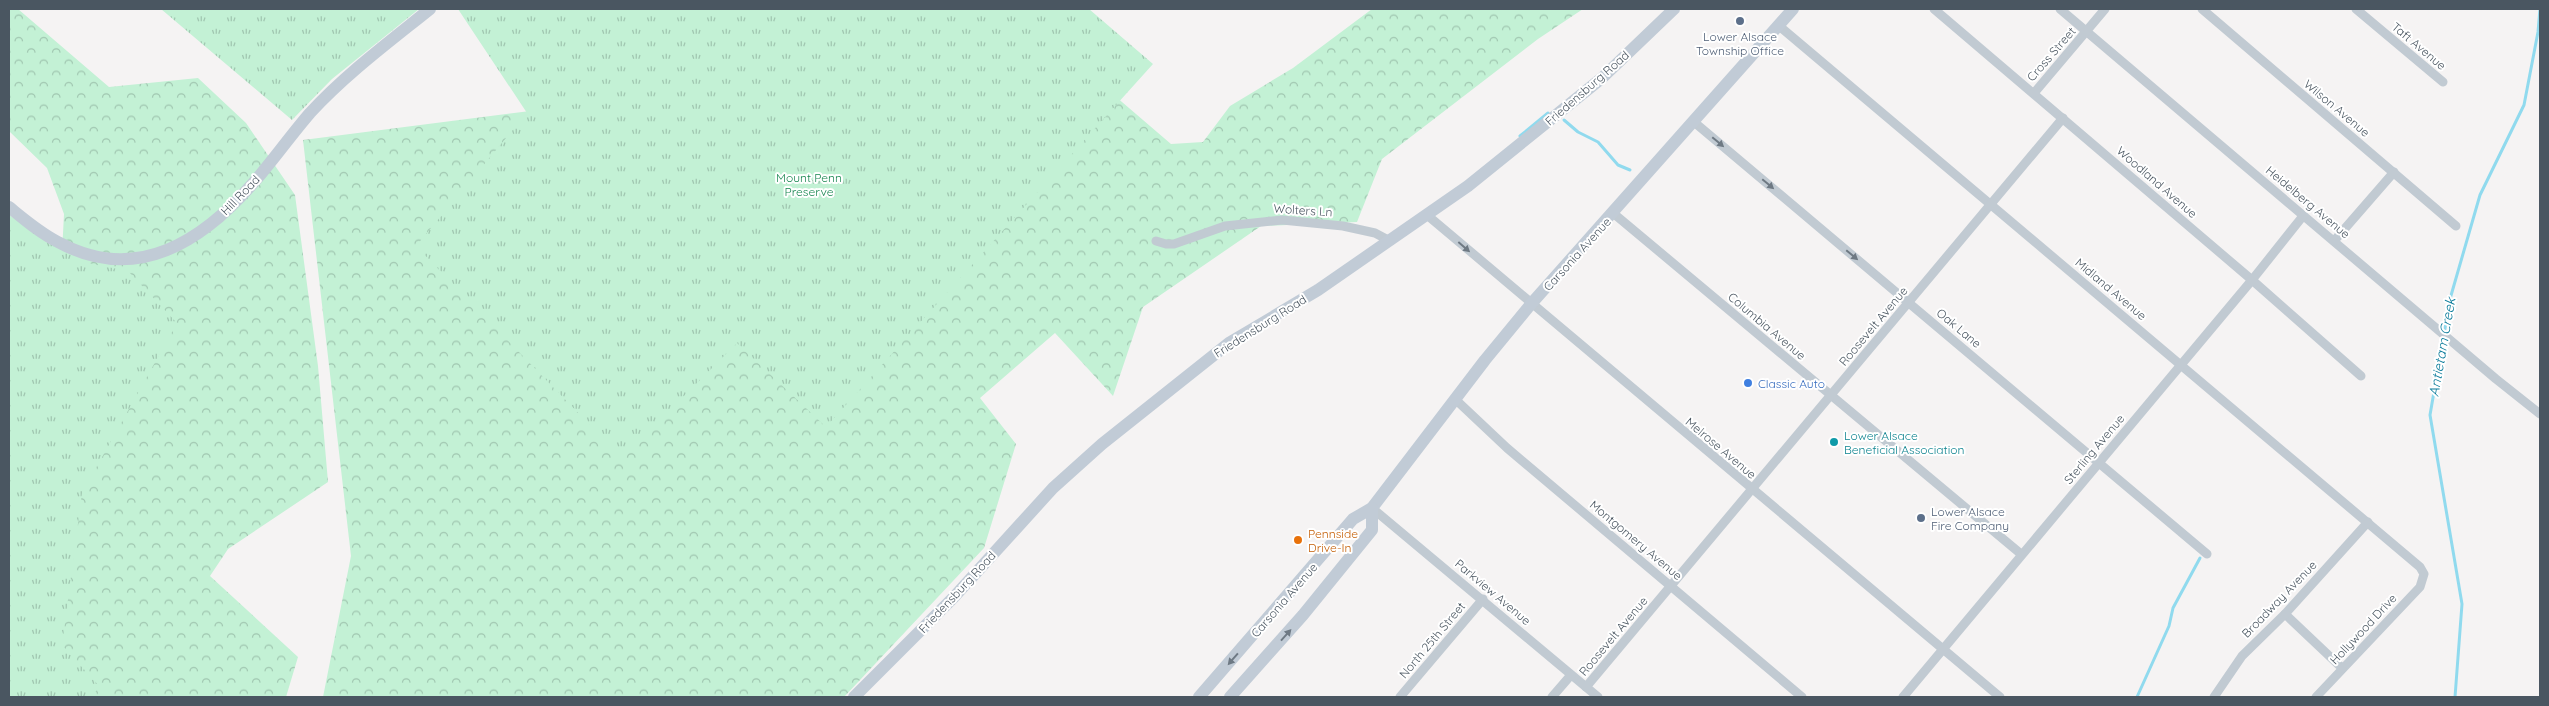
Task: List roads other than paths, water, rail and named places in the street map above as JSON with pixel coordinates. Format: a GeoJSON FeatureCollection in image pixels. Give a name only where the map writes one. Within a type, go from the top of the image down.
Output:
{"type":"FeatureCollection","features":[{"type":"Feature","properties":{"kind":"street","name":"Hill Road"},"geometry":{"type":"LineString","coordinates":[[9,207],[39,231],[58,243],[86,254],[102,258],[130,260],[170,250],[220,217],[256,180],[295,131],[334,88],[430,9]]}},
{"type":"Feature","properties":{"kind":"street","name":"Friedensburg Road"},"geometry":{"type":"LineString","coordinates":[[854,697],[950,602],[1053,488],[1102,444],[1229,343],[1318,290],[1390,241],[1529,138],[1595,83],[1674,9]]}},
{"type":"Feature","properties":{"kind":"street","name":"Carsonia Avenue"},"geometry":{"type":"LineString","coordinates":[[1199,697],[1353,519],[1372,508],[1455,399],[1531,304],[1793,9]]}},
{"type":"Feature","properties":{"kind":"street","name":"Woodland Avenue"},"geometry":{"type":"LineString","coordinates":[[1934,9],[2362,376]]}},
{"type":"Feature","properties":{"kind":"street","name":"Heidelberg Avenue"},"geometry":{"type":"LineString","coordinates":[[2060,9],[2303,216],[2540,414]]}},
{"type":"Feature","properties":{"kind":"street","name":"Cross Street"},"geometry":{"type":"LineString","coordinates":[[2034,93],[2105,9]]}},
{"type":"Feature","properties":{"kind":"street","name":"Wilson Avenue"},"geometry":{"type":"LineString","coordinates":[[2202,9],[2456,226]]}},
{"type":"Feature","properties":{"kind":"street","name":"Taft Avenue"},"geometry":{"type":"LineString","coordinates":[[2356,9],[2443,82]]}},
{"type":"Feature","properties":{"kind":"street","name":"Midland Avenue"},"geometry":{"type":"LineString","coordinates":[[1778,25],[2413,559],[2424,574]]}},
{"type":"Feature","properties":{"kind":"street","name":"Roosevelt Avenue"},"geometry":{"type":"LineString","coordinates":[[1586,688],[2063,118]]}},
{"type":"Feature","properties":{"kind":"street","name":"Oak Lane"},"geometry":{"type":"LineString","coordinates":[[1694,122],[2207,554]]}},
{"type":"Feature","properties":{"kind":"street"},"geometry":{"type":"LineString","coordinates":[[2334,241],[2394,172]]}},
{"type":"Feature","properties":{"kind":"street","name":"Columbia Avenue"},"geometry":{"type":"LineString","coordinates":[[1613,213],[2021,554]]}},
{"type":"Feature","properties":{"kind":"street","name":"Melrose Avenue"},"geometry":{"type":"LineString","coordinates":[[1427,215],[2000,697]]}},
{"type":"Feature","properties":{"kind":"street","name":"Sterling Avenue"},"geometry":{"type":"LineString","coordinates":[[1903,697],[2252,280],[2303,216]]}},
{"type":"Feature","properties":{"kind":"street","name":"Wolters Ln"},"geometry":{"type":"LineString","coordinates":[[1156,241],[1174,244],[1225,226],[1282,220],[1343,226],[1375,233],[1390,241]]}},
{"type":"Feature","properties":{"kind":"street","name":"Montgomery Avenue"},"geometry":{"type":"LineString","coordinates":[[1455,399],[1507,448],[1802,697]]}},
{"type":"Feature","properties":{"kind":"street","name":"Carsonia Avenue"},"geometry":{"type":"LineString","coordinates":[[1230,697],[1303,615],[1372,530],[1372,508]]}},
{"type":"Feature","properties":{"kind":"street","name":"Parkview Avenue"},"geometry":{"type":"LineString","coordinates":[[1372,508],[1598,697]]}},
{"type":"Feature","properties":{"kind":"street","name":"Broadway Avenue"},"geometry":{"type":"LineString","coordinates":[[2214,697],[2242,656],[2285,614],[2368,522]]}},
{"type":"Feature","properties":{"kind":"street","name":"Hollywood Drive"},"geometry":{"type":"LineString","coordinates":[[2316,697],[2420,587],[2424,574]]}},
{"type":"Feature","properties":{"kind":"street","name":"North 25th Street"},"geometry":{"type":"LineString","coordinates":[[1400,697],[1482,599]]}},
{"type":"Feature","properties":{"kind":"street"},"geometry":{"type":"LineString","coordinates":[[2285,614],[2342,668]]}},
{"type":"Feature","properties":{"kind":"street"},"geometry":{"type":"LineString","coordinates":[[1552,697],[1571,675]]}},
{"type":"Feature","properties":{"kind":"waterway","name":"Antietam Creek"},"geometry":{"type":"LineString","coordinates":[[2455,697],[2462,604],[2430,415],[2450,299],[2480,195],[2524,105],[2538,32],[2540,9]]}},
{"type":"Feature","properties":{"kind":"waterway"},"geometry":{"type":"LineString","coordinates":[[1520,136],[1548,113]]}},
{"type":"Feature","properties":{"kind":"waterway"},"geometry":{"type":"LineString","coordinates":[[1564,120],[1578,132],[1598,142],[1618,165],[1630,170]]}},
{"type":"Feature","properties":{"kind":"waterway"},"geometry":{"type":"LineString","coordinates":[[2137,697],[2169,626],[2173,608],[2200,558]]}},
{"type":"Feature","properties":{"kind":"place","name":"Lower Alsace Township Office"},"geometry":{"type":"Point","coordinates":[1740,21]}},
{"type":"Feature","properties":{"kind":"place","name":"Classic Auto"},"geometry":{"type":"Point","coordinates":[1748,383]}},
{"type":"Feature","properties":{"kind":"place","name":"Lower Alsace Beneficial Association"},"geometry":{"type":"Point","coordinates":[1834,442]}},
{"type":"Feature","properties":{"kind":"place","name":"Lower Alsace Fire Company"},"geometry":{"type":"Point","coordinates":[1921,518]}},
{"type":"Feature","properties":{"kind":"place","name":"Pennside Drive-In"},"geometry":{"type":"Point","coordinates":[1298,540]}},
{"type":"Feature","properties":{"kind":"park label","name":"Mount Penn Preserve"},"geometry":{"type":"Point","coordinates":[809,184]}}]}
